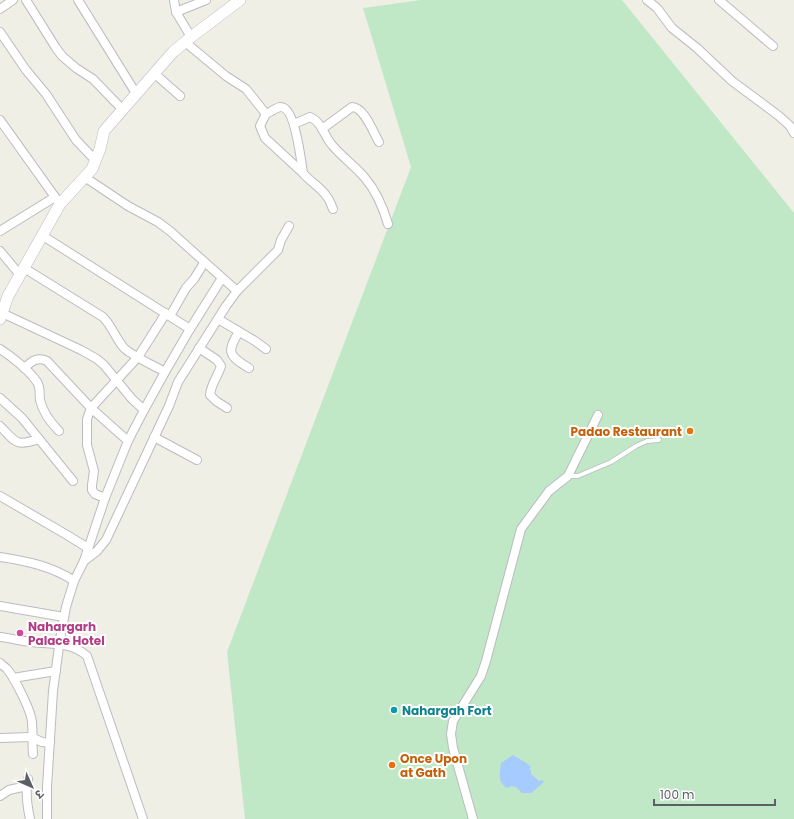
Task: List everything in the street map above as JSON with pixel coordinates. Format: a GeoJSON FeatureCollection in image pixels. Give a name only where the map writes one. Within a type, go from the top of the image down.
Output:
{"type":"FeatureCollection","features":[{"type":"Feature","properties":{"kind":"street"},"geometry":{"type":"LineString","coordinates":[[0,9],[13,0]]}},
{"type":"Feature","properties":{"kind":"street"},"geometry":{"type":"LineString","coordinates":[[26,0],[62,56],[92,79],[123,110]]}},
{"type":"Feature","properties":{"kind":"street"},"geometry":{"type":"LineString","coordinates":[[78,0],[137,95]]}},
{"type":"Feature","properties":{"kind":"street"},"geometry":{"type":"LineString","coordinates":[[174,0],[176,12],[188,39],[226,76],[246,89],[266,114]]}},
{"type":"Feature","properties":{"kind":"street"},"geometry":{"type":"LineString","coordinates":[[176,12],[206,0]]}},
{"type":"Feature","properties":{"kind":"street"},"geometry":{"type":"LineString","coordinates":[[0,231],[57,201],[86,178],[96,161],[104,131],[174,52],[188,39],[240,0]]}},
{"type":"Feature","properties":{"kind":"street"},"geometry":{"type":"LineString","coordinates":[[647,0],[656,8],[672,28],[697,48],[732,81],[779,116],[790,126],[794,133]]}},
{"type":"Feature","properties":{"kind":"street"},"geometry":{"type":"LineString","coordinates":[[719,0],[773,46]]}},
{"type":"Feature","properties":{"kind":"street"},"geometry":{"type":"LineString","coordinates":[[0,32],[26,70],[46,94],[76,140],[96,161]]}},
{"type":"Feature","properties":{"kind":"street"},"geometry":{"type":"LineString","coordinates":[[155,74],[180,96]]}},
{"type":"Feature","properties":{"kind":"street"},"geometry":{"type":"LineString","coordinates":[[303,173],[294,124],[289,111],[280,107],[266,114],[260,126],[265,138],[303,173],[307,179],[323,191],[328,197],[332,209]]}},
{"type":"Feature","properties":{"kind":"street"},"geometry":{"type":"LineString","coordinates":[[322,129],[352,107],[356,107],[363,114],[379,142]]}},
{"type":"Feature","properties":{"kind":"street"},"geometry":{"type":"LineString","coordinates":[[294,124],[310,117],[316,119],[331,144],[365,177],[376,192],[383,205],[388,224]]}},
{"type":"Feature","properties":{"kind":"street"},"geometry":{"type":"LineString","coordinates":[[0,120],[57,201]]}},
{"type":"Feature","properties":{"kind":"street"},"geometry":{"type":"LineString","coordinates":[[86,178],[128,206],[164,226],[237,292]]}},
{"type":"Feature","properties":{"kind":"street"},"geometry":{"type":"LineString","coordinates":[[57,201],[43,236],[8,296],[1,316],[92,356],[104,365],[132,400],[144,410]]}},
{"type":"Feature","properties":{"kind":"street"},"geometry":{"type":"LineString","coordinates":[[84,561],[97,551],[106,540],[178,382],[237,292],[278,250],[281,240],[289,226]]}},
{"type":"Feature","properties":{"kind":"street"},"geometry":{"type":"LineString","coordinates":[[43,236],[190,329]]}},
{"type":"Feature","properties":{"kind":"street"},"geometry":{"type":"LineString","coordinates":[[0,251],[22,272],[103,317],[126,350],[165,372]]}},
{"type":"Feature","properties":{"kind":"street"},"geometry":{"type":"LineString","coordinates":[[105,498],[95,494],[92,485],[94,471],[86,445],[87,420],[91,408],[138,357],[204,263]]}},
{"type":"Feature","properties":{"kind":"street"},"geometry":{"type":"LineString","coordinates":[[47,819],[53,691],[64,617],[74,581],[84,561],[105,498],[128,441],[165,372],[222,278]]}},
{"type":"Feature","properties":{"kind":"street"},"geometry":{"type":"LineString","coordinates":[[218,319],[266,349]]}},
{"type":"Feature","properties":{"kind":"street"},"geometry":{"type":"LineString","coordinates":[[239,332],[231,344],[231,351],[238,361],[249,368]]}},
{"type":"Feature","properties":{"kind":"street"},"geometry":{"type":"LineString","coordinates":[[199,348],[217,360],[221,366],[211,388],[210,395],[227,408]]}},
{"type":"Feature","properties":{"kind":"street"},"geometry":{"type":"LineString","coordinates":[[0,349],[15,359],[37,382],[44,412],[48,420],[59,431]]}},
{"type":"Feature","properties":{"kind":"street"},"geometry":{"type":"LineString","coordinates":[[24,368],[34,360],[42,358],[47,361],[91,408],[128,441]]}},
{"type":"Feature","properties":{"kind":"street"},"geometry":{"type":"LineString","coordinates":[[0,398],[22,418],[73,481]]}},
{"type":"Feature","properties":{"kind":"street"},"geometry":{"type":"LineString","coordinates":[[472,819],[453,748],[451,734],[453,721],[481,676],[520,528],[549,491],[568,476],[598,414]]}},
{"type":"Feature","properties":{"kind":"street"},"geometry":{"type":"LineString","coordinates":[[0,426],[18,442],[25,443],[38,439]]}},
{"type":"Feature","properties":{"kind":"street"},"geometry":{"type":"LineString","coordinates":[[154,437],[197,460]]}},
{"type":"Feature","properties":{"kind":"street"},"geometry":{"type":"LineString","coordinates":[[0,496],[67,534],[88,548]]}},
{"type":"Feature","properties":{"kind":"street"},"geometry":{"type":"LineString","coordinates":[[0,557],[32,562],[62,573],[74,581]]}},
{"type":"Feature","properties":{"kind":"street"},"geometry":{"type":"LineString","coordinates":[[0,606],[64,617]]}},
{"type":"Feature","properties":{"kind":"street"},"geometry":{"type":"LineString","coordinates":[[0,636],[30,642],[60,644],[77,649],[87,656],[143,819]]}},
{"type":"Feature","properties":{"kind":"street"},"geometry":{"type":"LineString","coordinates":[[0,663],[7,668],[30,712],[32,722],[31,737],[33,754]]}},
{"type":"Feature","properties":{"kind":"street"},"geometry":{"type":"LineString","coordinates":[[13,678],[56,671]]}},
{"type":"Feature","properties":{"kind":"street"},"geometry":{"type":"LineString","coordinates":[[0,738],[31,737],[42,742],[50,743]]}},
{"type":"Feature","properties":{"kind":"street"},"geometry":{"type":"LineString","coordinates":[[0,796],[9,790],[28,783],[27,804],[30,819]]}},
{"type":"Feature","properties":{"kind":"lane"},"geometry":{"type":"LineString","coordinates":[[568,476],[578,476],[610,462],[647,441],[659,440]]}},
{"type":"Feature","properties":{"kind":"green space"},"geometry":{"type":"Polygon","coordinates":[[[421,0],[622,0],[794,213],[794,819],[245,819],[227,652],[411,167],[363,8],[421,0]]]}},
{"type":"Feature","properties":{"kind":"water"},"geometry":{"type":"Polygon","coordinates":[[[513,755],[529,765],[531,767],[529,769],[531,770],[531,774],[539,781],[542,780],[544,782],[531,793],[522,793],[516,787],[512,786],[507,788],[500,780],[501,763],[513,755]]]}},
{"type":"Feature","properties":{"kind":"place","name":"Padao Restaurant"},"geometry":{"type":"Point","coordinates":[690,431]}},
{"type":"Feature","properties":{"kind":"place","name":"Nahargarh Palace Hotel"},"geometry":{"type":"Point","coordinates":[20,633]}},
{"type":"Feature","properties":{"kind":"place","name":"Nahargah Fort"},"geometry":{"type":"Point","coordinates":[394,710]}},
{"type":"Feature","properties":{"kind":"place","name":"Once Upon at Gath"},"geometry":{"type":"Point","coordinates":[392,765]}}]}
